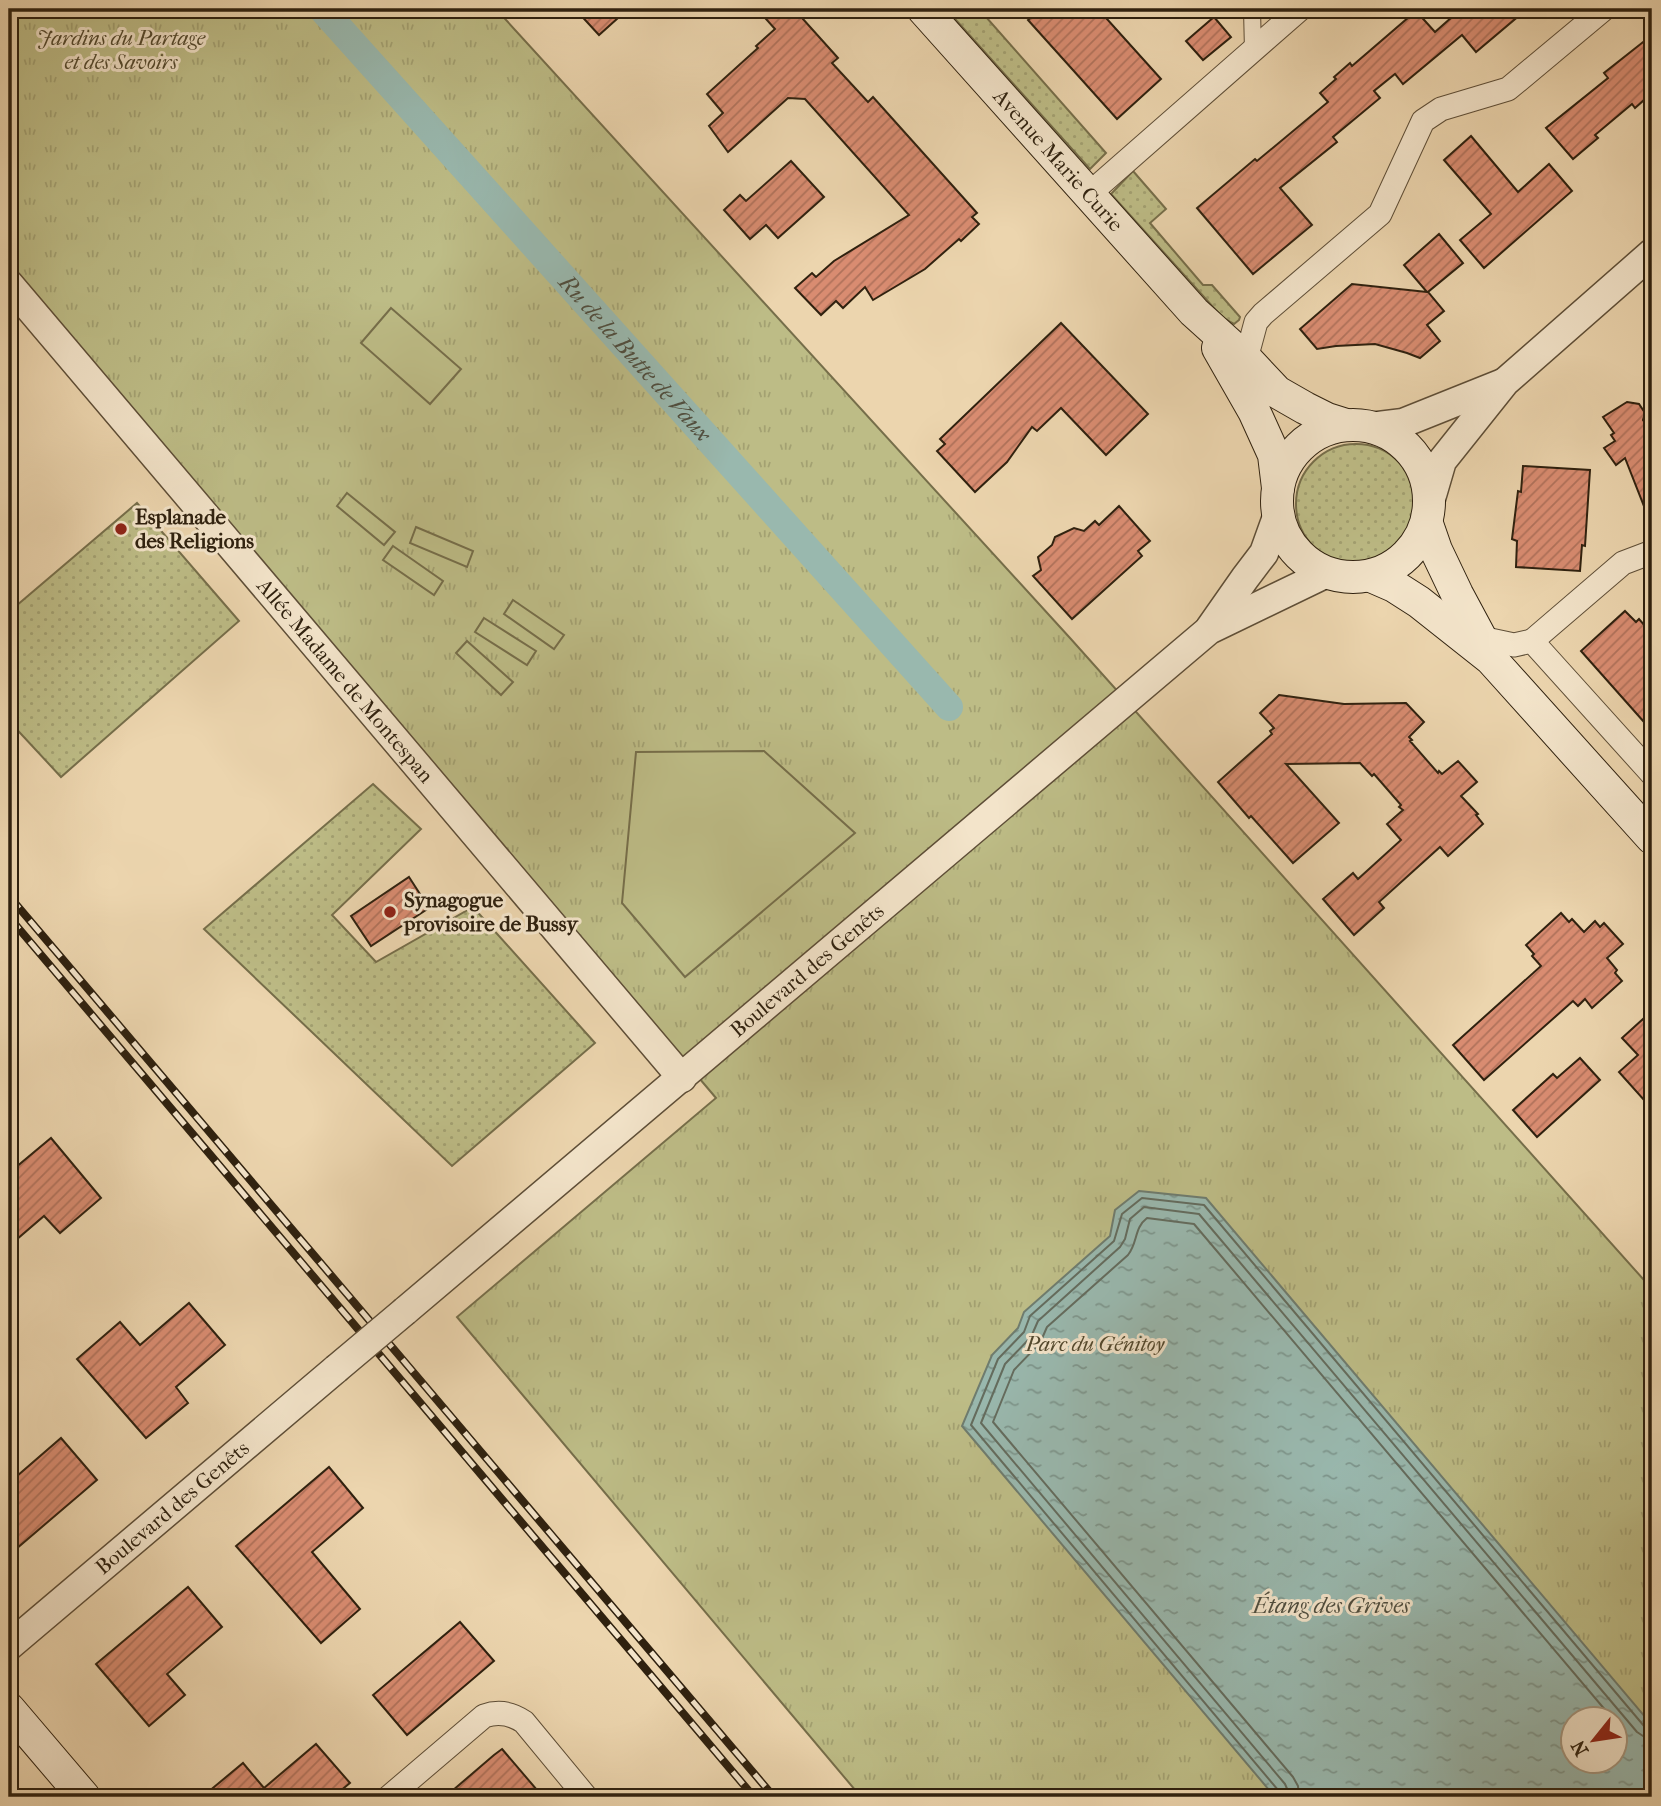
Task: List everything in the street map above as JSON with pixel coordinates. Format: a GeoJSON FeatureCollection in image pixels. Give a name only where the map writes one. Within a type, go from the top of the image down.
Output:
{"type":"FeatureCollection","features":[{"type":"Feature","properties":{"kind":"main road","name":"Avenue Marie Curie"},"geometry":{"type":"LineString","coordinates":[[923,9],[1194,312],[1288,400],[1326,419],[1358,426]]}},
{"type":"Feature","properties":{"kind":"main road","name":"Avenue Marie Curie"},"geometry":{"type":"LineString","coordinates":[[1194,312],[1227,361],[1274,455],[1278,501]]}},
{"type":"Feature","properties":{"kind":"main road"},"geometry":{"type":"LineString","coordinates":[[1428,513],[1415,547],[1395,566],[1371,576],[1349,578],[1326,573],[1309,564],[1294,550],[1284,533],[1278,501],[1286,465],[1301,445],[1322,432],[1358,426],[1394,436],[1413,454],[1426,476],[1428,513],[1436,550],[1486,648],[1652,838]]}},
{"type":"Feature","properties":{"kind":"main road"},"geometry":{"type":"LineString","coordinates":[[1371,576],[1394,586],[1486,648]]}},
{"type":"Feature","properties":{"kind":"main road"},"geometry":{"type":"LineString","coordinates":[[9,1709],[84,1797]]}},
{"type":"Feature","properties":{"kind":"street"},"geometry":{"type":"LineString","coordinates":[[1252,9],[1253,51]]}},
{"type":"Feature","properties":{"kind":"street"},"geometry":{"type":"LineString","coordinates":[[1088,194],[1300,9]]}},
{"type":"Feature","properties":{"kind":"street"},"geometry":{"type":"LineString","coordinates":[[1246,359],[1256,322],[1263,314],[1380,214],[1423,121],[1441,109],[1508,89],[1604,9]]}},
{"type":"Feature","properties":{"kind":"street"},"geometry":{"type":"LineString","coordinates":[[1428,513],[1442,461],[1505,382],[1652,253]]}},
{"type":"Feature","properties":{"kind":"street","name":"Allée Madame de Montespan"},"geometry":{"type":"LineString","coordinates":[[9,284],[681,1078]]}},
{"type":"Feature","properties":{"kind":"street"},"geometry":{"type":"LineString","coordinates":[[1358,426],[1403,423],[1505,382]]}},
{"type":"Feature","properties":{"kind":"street","name":"Boulevard des Genêts"},"geometry":{"type":"LineString","coordinates":[[1209,630],[1264,553],[1278,501]]}},
{"type":"Feature","properties":{"kind":"street"},"geometry":{"type":"LineString","coordinates":[[1486,648],[1532,641],[1623,563],[1652,552]]}},
{"type":"Feature","properties":{"kind":"street","name":"Boulevard des Genêts"},"geometry":{"type":"LineString","coordinates":[[9,1646],[1209,630],[1326,573]]}},
{"type":"Feature","properties":{"kind":"street"},"geometry":{"type":"LineString","coordinates":[[1532,641],[1652,774]]}},
{"type":"Feature","properties":{"kind":"street"},"geometry":{"type":"LineString","coordinates":[[389,1797],[484,1716],[495,1713],[515,1716],[524,1721],[586,1797]]}},
{"type":"Feature","properties":{"kind":"green space","name":"Parc du Génitoy"},"geometry":{"type":"Polygon","coordinates":[[[9,9],[496,9],[1070,638],[1652,1289],[1652,1797],[861,1797],[457,1317],[716,1098],[9,264],[9,9]]]}},
{"type":"Feature","properties":{"kind":"green space"},"geometry":{"type":"Polygon","coordinates":[[[946,9],[979,9],[1106,153],[1090,169],[946,9]]]}},
{"type":"Feature","properties":{"kind":"green space"},"geometry":{"type":"Polygon","coordinates":[[[1133,171],[1166,209],[1150,223],[1203,285],[1212,285],[1240,317],[1234,324],[1223,318],[1111,194],[1133,171]]]}},
{"type":"Feature","properties":{"kind":"green space"},"geometry":{"type":"Polygon","coordinates":[[[391,308],[461,369],[430,404],[361,343],[391,308]]]}},
{"type":"Feature","properties":{"kind":"green space"},"geometry":{"type":"Polygon","coordinates":[[[1356,444],[1379,449],[1398,462],[1411,481],[1416,504],[1411,527],[1398,546],[1379,559],[1356,564],[1333,559],[1314,546],[1301,527],[1296,504],[1301,481],[1314,462],[1333,449],[1356,444]]]}},
{"type":"Feature","properties":{"kind":"green space"},"geometry":{"type":"Polygon","coordinates":[[[347,493],[395,532],[384,545],[337,506],[347,493]]]}},
{"type":"Feature","properties":{"kind":"green space"},"geometry":{"type":"Polygon","coordinates":[[[137,503],[239,621],[61,777],[9,721],[9,612],[137,503]]]}},
{"type":"Feature","properties":{"kind":"green space"},"geometry":{"type":"Polygon","coordinates":[[[416,527],[473,551],[467,567],[410,543],[416,527]]]}},
{"type":"Feature","properties":{"kind":"green space"},"geometry":{"type":"Polygon","coordinates":[[[393,546],[443,581],[434,595],[383,560],[393,546]]]}},
{"type":"Feature","properties":{"kind":"green space"},"geometry":{"type":"Polygon","coordinates":[[[513,600],[564,635],[554,649],[504,614],[513,600]]]}},
{"type":"Feature","properties":{"kind":"green space"},"geometry":{"type":"Polygon","coordinates":[[[484,618],[536,651],[527,665],[475,632],[484,618]]]}},
{"type":"Feature","properties":{"kind":"green space"},"geometry":{"type":"Polygon","coordinates":[[[467,641],[513,682],[501,695],[456,653],[467,641]]]}},
{"type":"Feature","properties":{"kind":"green space"},"geometry":{"type":"Polygon","coordinates":[[[764,751],[855,833],[685,977],[622,903],[636,752],[764,751]]]}},
{"type":"Feature","properties":{"kind":"green space"},"geometry":{"type":"Polygon","coordinates":[[[373,784],[421,829],[332,915],[376,962],[473,907],[595,1043],[452,1166],[204,929],[373,784]]]}},
{"type":"Feature","properties":{"kind":"water","name":"Étang des Grives"},"geometry":{"type":"Polygon","coordinates":[[[1139,1191],[1206,1198],[1652,1725],[1652,1797],[1275,1797],[962,1426],[992,1355],[1018,1328],[1024,1312],[1110,1236],[1115,1210],[1139,1191]]]}},
{"type":"Feature","properties":{"kind":"building"},"geometry":{"type":"Polygon","coordinates":[[[575,9],[628,9],[599,35],[575,9]]]}},
{"type":"Feature","properties":{"kind":"building"},"geometry":{"type":"Polygon","coordinates":[[[757,9],[794,9],[838,58],[832,63],[868,102],[873,97],[977,213],[972,217],[979,224],[961,241],[959,239],[925,269],[873,300],[865,287],[843,308],[836,301],[821,315],[795,288],[812,273],[816,277],[834,261],[909,215],[805,99],[788,98],[728,152],[709,126],[723,113],[707,94],[775,29],[757,9]]]}},
{"type":"Feature","properties":{"kind":"building"},"geometry":{"type":"Polygon","coordinates":[[[1041,9],[1098,9],[1161,79],[1117,119],[1028,20],[1041,9]]]}},
{"type":"Feature","properties":{"kind":"building"},"geometry":{"type":"Polygon","coordinates":[[[1461,9],[1527,9],[1476,52],[1462,35],[1403,84],[1395,74],[1374,91],[1380,98],[1333,137],[1337,142],[1280,188],[1312,225],[1253,274],[1197,208],[1328,102],[1320,93],[1336,79],[1334,77],[1350,63],[1352,66],[1416,11],[1435,32],[1461,9]]]}},
{"type":"Feature","properties":{"kind":"building"},"geometry":{"type":"Polygon","coordinates":[[[1214,17],[1231,37],[1203,60],[1186,41],[1214,17]]]}},
{"type":"Feature","properties":{"kind":"building"},"geometry":{"type":"Polygon","coordinates":[[[1652,35],[1652,93],[1635,108],[1632,104],[1595,135],[1598,138],[1573,159],[1546,128],[1608,78],[1604,73],[1652,35]]]}},
{"type":"Feature","properties":{"kind":"building"},"geometry":{"type":"Polygon","coordinates":[[[1471,136],[1518,192],[1549,164],[1572,191],[1484,268],[1460,240],[1491,214],[1444,160],[1471,136]]]}},
{"type":"Feature","properties":{"kind":"building"},"geometry":{"type":"Polygon","coordinates":[[[791,161],[824,197],[778,238],[766,225],[750,239],[724,210],[740,195],[746,201],[791,161]]]}},
{"type":"Feature","properties":{"kind":"building"},"geometry":{"type":"Polygon","coordinates":[[[1439,234],[1463,263],[1428,292],[1444,311],[1427,325],[1440,341],[1420,358],[1375,344],[1317,349],[1300,329],[1352,284],[1427,292],[1404,265],[1439,234]]]}},
{"type":"Feature","properties":{"kind":"building"},"geometry":{"type":"Polygon","coordinates":[[[1061,323],[1148,414],[1106,455],[1061,408],[1037,431],[1032,427],[1007,462],[975,492],[937,451],[945,444],[940,439],[1061,323]]]}},
{"type":"Feature","properties":{"kind":"building"},"geometry":{"type":"Polygon","coordinates":[[[1627,402],[1639,404],[1645,413],[1643,420],[1652,433],[1651,524],[1625,458],[1616,465],[1604,448],[1615,441],[1611,435],[1614,433],[1603,417],[1627,402]]]}},
{"type":"Feature","properties":{"kind":"building"},"geometry":{"type":"Polygon","coordinates":[[[1523,466],[1590,470],[1585,546],[1582,545],[1580,571],[1516,567],[1517,541],[1512,539],[1523,466]]]}},
{"type":"Feature","properties":{"kind":"building"},"geometry":{"type":"Polygon","coordinates":[[[1119,506],[1150,541],[1138,551],[1142,556],[1072,619],[1033,576],[1041,570],[1038,557],[1052,545],[1055,537],[1074,528],[1084,531],[1095,521],[1099,525],[1119,506]]]}},
{"type":"Feature","properties":{"kind":"building"},"geometry":{"type":"Polygon","coordinates":[[[1625,611],[1636,622],[1639,619],[1652,634],[1652,731],[1581,651],[1625,611]]]}},
{"type":"Feature","properties":{"kind":"building"},"geometry":{"type":"Polygon","coordinates":[[[1279,695],[1344,704],[1406,703],[1424,722],[1409,737],[1412,740],[1410,741],[1438,773],[1439,771],[1442,774],[1458,761],[1477,782],[1461,796],[1478,814],[1476,815],[1483,824],[1448,856],[1440,847],[1379,902],[1384,908],[1354,935],[1323,899],[1353,873],[1358,879],[1401,840],[1387,824],[1403,810],[1399,807],[1401,805],[1374,774],[1372,776],[1360,763],[1286,764],[1339,823],[1293,863],[1218,782],[1272,734],[1270,731],[1274,728],[1260,713],[1279,695]]]}},
{"type":"Feature","properties":{"kind":"building","name":"Synagogue provisoire de Bussy"},"geometry":{"type":"Polygon","coordinates":[[[409,877],[429,908],[371,946],[351,916],[409,877]]]}},
{"type":"Feature","properties":{"kind":"building"},"geometry":{"type":"Polygon","coordinates":[[[1561,913],[1569,922],[1572,919],[1584,932],[1595,921],[1600,927],[1604,923],[1623,944],[1607,958],[1622,981],[1592,1008],[1585,999],[1578,1006],[1573,1001],[1484,1080],[1453,1045],[1541,966],[1526,945],[1561,913]]]}},
{"type":"Feature","properties":{"kind":"building"},"geometry":{"type":"Polygon","coordinates":[[[1643,1019],[1652,1030],[1652,1109],[1619,1072],[1638,1055],[1622,1038],[1643,1019]]]}},
{"type":"Feature","properties":{"kind":"building"},"geometry":{"type":"Polygon","coordinates":[[[1580,1058],[1600,1080],[1537,1137],[1513,1110],[1553,1074],[1557,1078],[1580,1058]]]}},
{"type":"Feature","properties":{"kind":"building"},"geometry":{"type":"Polygon","coordinates":[[[51,1138],[101,1198],[60,1233],[44,1216],[9,1246],[9,1173],[51,1138]]]}},
{"type":"Feature","properties":{"kind":"building"},"geometry":{"type":"Polygon","coordinates":[[[189,1303],[225,1345],[176,1387],[188,1403],[146,1438],[77,1359],[120,1322],[140,1345],[189,1303]]]}},
{"type":"Feature","properties":{"kind":"building"},"geometry":{"type":"Polygon","coordinates":[[[61,1438],[97,1480],[9,1555],[9,1483],[61,1438]]]}},
{"type":"Feature","properties":{"kind":"building"},"geometry":{"type":"Polygon","coordinates":[[[329,1467],[363,1508],[312,1552],[360,1609],[321,1643],[236,1546],[329,1467]]]}},
{"type":"Feature","properties":{"kind":"building"},"geometry":{"type":"Polygon","coordinates":[[[188,1587],[222,1627],[167,1674],[185,1695],[149,1726],[96,1664],[188,1587]]]}},
{"type":"Feature","properties":{"kind":"building"},"geometry":{"type":"Polygon","coordinates":[[[460,1622],[494,1661],[407,1735],[373,1695],[460,1622]]]}},
{"type":"Feature","properties":{"kind":"building"},"geometry":{"type":"Polygon","coordinates":[[[316,1744],[350,1783],[333,1797],[202,1797],[243,1763],[264,1788],[316,1744]]]}},
{"type":"Feature","properties":{"kind":"building"},"geometry":{"type":"Polygon","coordinates":[[[502,1749],[543,1797],[445,1797],[494,1755],[502,1749]]]}},
{"type":"Feature","properties":{"kind":"waterway","name":"Ru de la Butte de Vaux"},"geometry":{"type":"LineString","coordinates":[[322,9],[949,707]]}},
{"type":"Feature","properties":{"kind":"railway"},"geometry":{"type":"LineString","coordinates":[[9,896],[774,1797]]}},
{"type":"Feature","properties":{"kind":"railway"},"geometry":{"type":"LineString","coordinates":[[9,917],[754,1797]]}},
{"type":"Feature","properties":{"kind":"place","name":"Esplanade des Religions"},"geometry":{"type":"Point","coordinates":[121,529]}},
{"type":"Feature","properties":{"kind":"place","name":"Synagogue provisoire de Bussy"},"geometry":{"type":"Point","coordinates":[390,912]}},
{"type":"Feature","properties":{"kind":"park label","name":"Jardins du Partage et des Savoirs"},"geometry":{"type":"Point","coordinates":[121,50]}}]}
